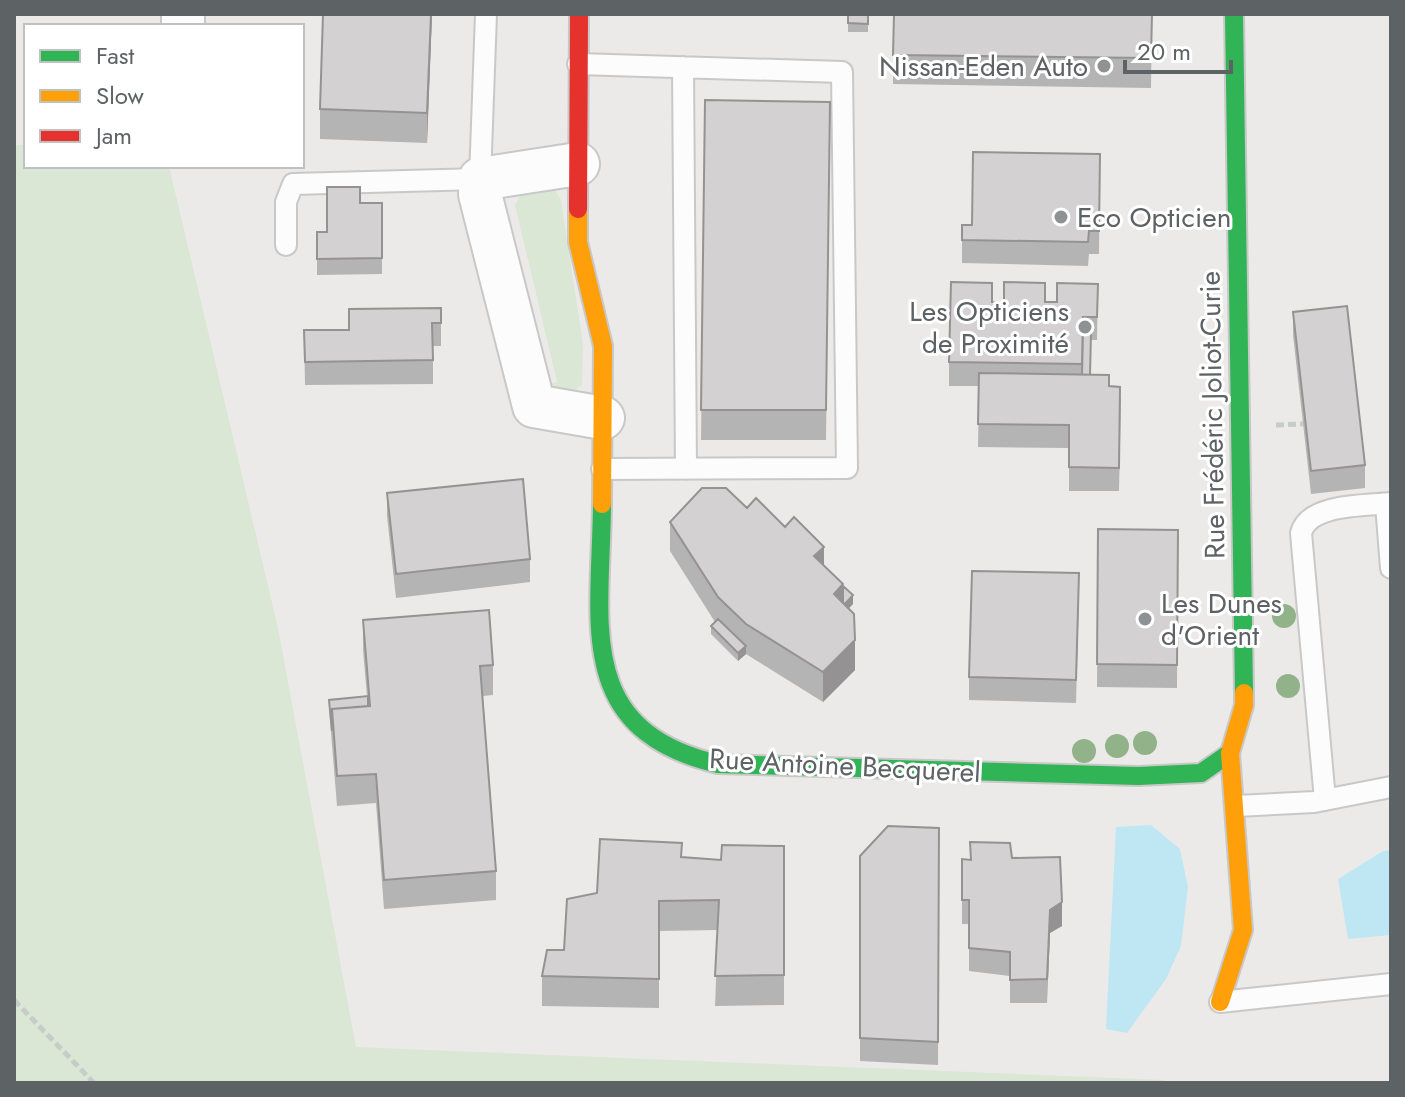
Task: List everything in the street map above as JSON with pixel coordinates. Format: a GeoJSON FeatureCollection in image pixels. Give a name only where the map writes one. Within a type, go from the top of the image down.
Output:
{"type":"FeatureCollection","features":[{"type":"Feature","properties":{"kind":"street","name":"Rue Antoine Becquerel"},"geometry":{"type":"LineString","coordinates":[[579,14],[578,242],[603,346],[601,627],[607,680],[623,712],[649,736],[680,755],[718,764],[1138,776],[1201,773],[1230,753]]}},
{"type":"Feature","properties":{"kind":"street","name":"Rue Frédéric Joliot-Curie"},"geometry":{"type":"LineString","coordinates":[[1220,1002],[1243,930],[1230,753],[1244,705],[1234,14]]}},
{"type":"Feature","properties":{"kind":"street"},"geometry":{"type":"LineString","coordinates":[[578,164],[480,179],[480,194],[534,406],[603,418]]}},
{"type":"Feature","properties":{"kind":"lane"},"geometry":{"type":"LineString","coordinates":[[286,245],[286,202],[293,184],[480,179],[486,14]]}},
{"type":"Feature","properties":{"kind":"lane"},"geometry":{"type":"LineString","coordinates":[[578,64],[842,72],[847,468],[602,469]]}},
{"type":"Feature","properties":{"kind":"lane"},"geometry":{"type":"LineString","coordinates":[[683,67],[686,469]]}},
{"type":"Feature","properties":{"kind":"lane"},"geometry":{"type":"LineString","coordinates":[[1325,800],[1301,533],[1308,519],[1323,512],[1388,504],[1391,568]]}},
{"type":"Feature","properties":{"kind":"lane"},"geometry":{"type":"LineString","coordinates":[[1236,806],[1325,800],[1391,787]]}},
{"type":"Feature","properties":{"kind":"lane"},"geometry":{"type":"LineString","coordinates":[[1220,1002],[1391,984]]}},
{"type":"Feature","properties":{"kind":"path"},"geometry":{"type":"LineString","coordinates":[[14,1000],[94,1083]]}},
{"type":"Feature","properties":{"kind":"green space"},"geometry":{"type":"Polygon","coordinates":[[[14,145],[24,145],[24,168],[169,168],[278,628],[356,1047],[1164,1080],[1162,1083],[14,1083],[14,145]]]}},
{"type":"Feature","properties":{"kind":"green space"},"geometry":{"type":"Polygon","coordinates":[[[554,188],[561,200],[583,344],[582,385],[570,393],[542,387],[557,382],[515,205],[522,192],[554,188]]]}},
{"type":"Feature","properties":{"kind":"water"},"geometry":{"type":"Polygon","coordinates":[[[1151,825],[1180,849],[1188,887],[1181,946],[1166,979],[1127,1033],[1106,1029],[1116,827],[1151,825]]]}},
{"type":"Feature","properties":{"kind":"water"},"geometry":{"type":"Polygon","coordinates":[[[1391,850],[1391,935],[1348,939],[1338,879],[1383,851],[1391,850]]]}},
{"type":"Feature","properties":{"kind":"building"},"geometry":{"type":"Polygon","coordinates":[[[323,14],[431,14],[427,113],[320,109],[323,14]]]}},
{"type":"Feature","properties":{"kind":"building"},"geometry":{"type":"Polygon","coordinates":[[[848,14],[868,14],[868,24],[848,23],[848,14]]]}},
{"type":"Feature","properties":{"kind":"building"},"geometry":{"type":"Polygon","coordinates":[[[894,14],[1152,14],[1151,58],[893,55],[894,14]]]}},
{"type":"Feature","properties":{"kind":"building"},"geometry":{"type":"Polygon","coordinates":[[[705,100],[830,102],[826,410],[701,410],[705,100]]]}},
{"type":"Feature","properties":{"kind":"building"},"geometry":{"type":"Polygon","coordinates":[[[973,152],[1100,154],[1099,231],[1089,231],[1088,242],[962,240],[962,225],[972,225],[973,152]]]}},
{"type":"Feature","properties":{"kind":"building"},"geometry":{"type":"Polygon","coordinates":[[[327,187],[360,187],[360,203],[382,203],[382,258],[317,259],[317,232],[327,232],[327,187]]]}},
{"type":"Feature","properties":{"kind":"building"},"geometry":{"type":"Polygon","coordinates":[[[951,282],[992,283],[992,302],[1004,302],[1004,282],[1045,283],[1045,302],[1057,302],[1057,283],[1098,284],[1097,317],[1083,317],[1082,364],[949,362],[951,282]]]}},
{"type":"Feature","properties":{"kind":"building"},"geometry":{"type":"Polygon","coordinates":[[[1347,306],[1365,465],[1311,471],[1293,312],[1347,306]]]}},
{"type":"Feature","properties":{"kind":"building"},"geometry":{"type":"Polygon","coordinates":[[[441,308],[441,323],[432,323],[433,360],[305,362],[304,330],[349,330],[349,309],[441,308]]]}},
{"type":"Feature","properties":{"kind":"building"},"geometry":{"type":"Polygon","coordinates":[[[1083,332],[1091,332],[1090,375],[1082,375],[1083,332]]]}},
{"type":"Feature","properties":{"kind":"building"},"geometry":{"type":"Polygon","coordinates":[[[979,373],[1109,375],[1109,386],[1120,387],[1119,468],[1069,467],[1069,425],[978,424],[979,373]]]}},
{"type":"Feature","properties":{"kind":"building"},"geometry":{"type":"Polygon","coordinates":[[[523,479],[530,559],[396,574],[387,493],[523,479]]]}},
{"type":"Feature","properties":{"kind":"building"},"geometry":{"type":"Polygon","coordinates":[[[702,488],[726,488],[747,508],[756,498],[785,527],[794,517],[824,547],[814,556],[843,584],[834,594],[854,614],[855,640],[823,672],[746,624],[718,597],[670,522],[702,488]]]}},
{"type":"Feature","properties":{"kind":"building"},"geometry":{"type":"Polygon","coordinates":[[[1098,529],[1178,530],[1177,665],[1097,664],[1098,529]]]}},
{"type":"Feature","properties":{"kind":"building"},"geometry":{"type":"Polygon","coordinates":[[[972,571],[1079,573],[1076,680],[969,677],[972,571]]]}},
{"type":"Feature","properties":{"kind":"building"},"geometry":{"type":"Polygon","coordinates":[[[843,586],[853,595],[845,604],[843,603],[843,586]]]}},
{"type":"Feature","properties":{"kind":"building"},"geometry":{"type":"Polygon","coordinates":[[[489,610],[493,665],[480,666],[496,871],[384,880],[376,774],[337,776],[332,709],[370,706],[363,620],[489,610]]]}},
{"type":"Feature","properties":{"kind":"building"},"geometry":{"type":"Polygon","coordinates":[[[718,619],[746,646],[738,653],[711,626],[718,619]]]}},
{"type":"Feature","properties":{"kind":"building"},"geometry":{"type":"Polygon","coordinates":[[[368,696],[368,706],[332,709],[332,731],[329,700],[368,696]]]}},
{"type":"Feature","properties":{"kind":"building"},"geometry":{"type":"Polygon","coordinates":[[[888,826],[939,828],[938,1042],[860,1038],[860,856],[888,826]]]}},
{"type":"Feature","properties":{"kind":"building"},"geometry":{"type":"Polygon","coordinates":[[[600,839],[682,843],[681,857],[721,860],[722,845],[784,846],[784,975],[715,976],[719,900],[659,901],[659,979],[542,976],[547,950],[564,950],[567,899],[597,893],[600,839]]]}},
{"type":"Feature","properties":{"kind":"building"},"geometry":{"type":"Polygon","coordinates":[[[970,842],[1010,843],[1012,858],[1060,857],[1062,902],[1050,910],[1047,979],[1010,980],[1010,952],[969,948],[969,900],[962,900],[962,859],[971,860],[970,842]]]}},
{"type":"Feature","properties":{"kind":"traffic: fast"},"geometry":{"type":"LineString","coordinates":[[1234,14],[1244,693]]}},
{"type":"Feature","properties":{"kind":"traffic: fast"},"geometry":{"type":"LineString","coordinates":[[602,504],[599,590],[605,666],[617,698],[639,726],[671,748],[718,764],[1138,776],[1201,773],[1230,753]]}},
{"type":"Feature","properties":{"kind":"traffic: slow"},"geometry":{"type":"LineString","coordinates":[[578,209],[578,242],[603,346],[602,504]]}},
{"type":"Feature","properties":{"kind":"traffic: slow"},"geometry":{"type":"LineString","coordinates":[[1220,1002],[1243,930],[1230,753],[1244,705],[1244,693]]}},
{"type":"Feature","properties":{"kind":"traffic: jam"},"geometry":{"type":"LineString","coordinates":[[578,209],[579,14]]}},
{"type":"Feature","properties":{"kind":"place","name":"Nissan-Eden Auto"},"geometry":{"type":"Point","coordinates":[1104,66]}},
{"type":"Feature","properties":{"kind":"place","name":"Eco Opticien"},"geometry":{"type":"Point","coordinates":[1061,217]}},
{"type":"Feature","properties":{"kind":"place","name":"Les Opticiens de Proximité"},"geometry":{"type":"Point","coordinates":[1085,327]}},
{"type":"Feature","properties":{"kind":"place","name":"Les Dunes d'Orient"},"geometry":{"type":"Point","coordinates":[1145,619]}}]}
